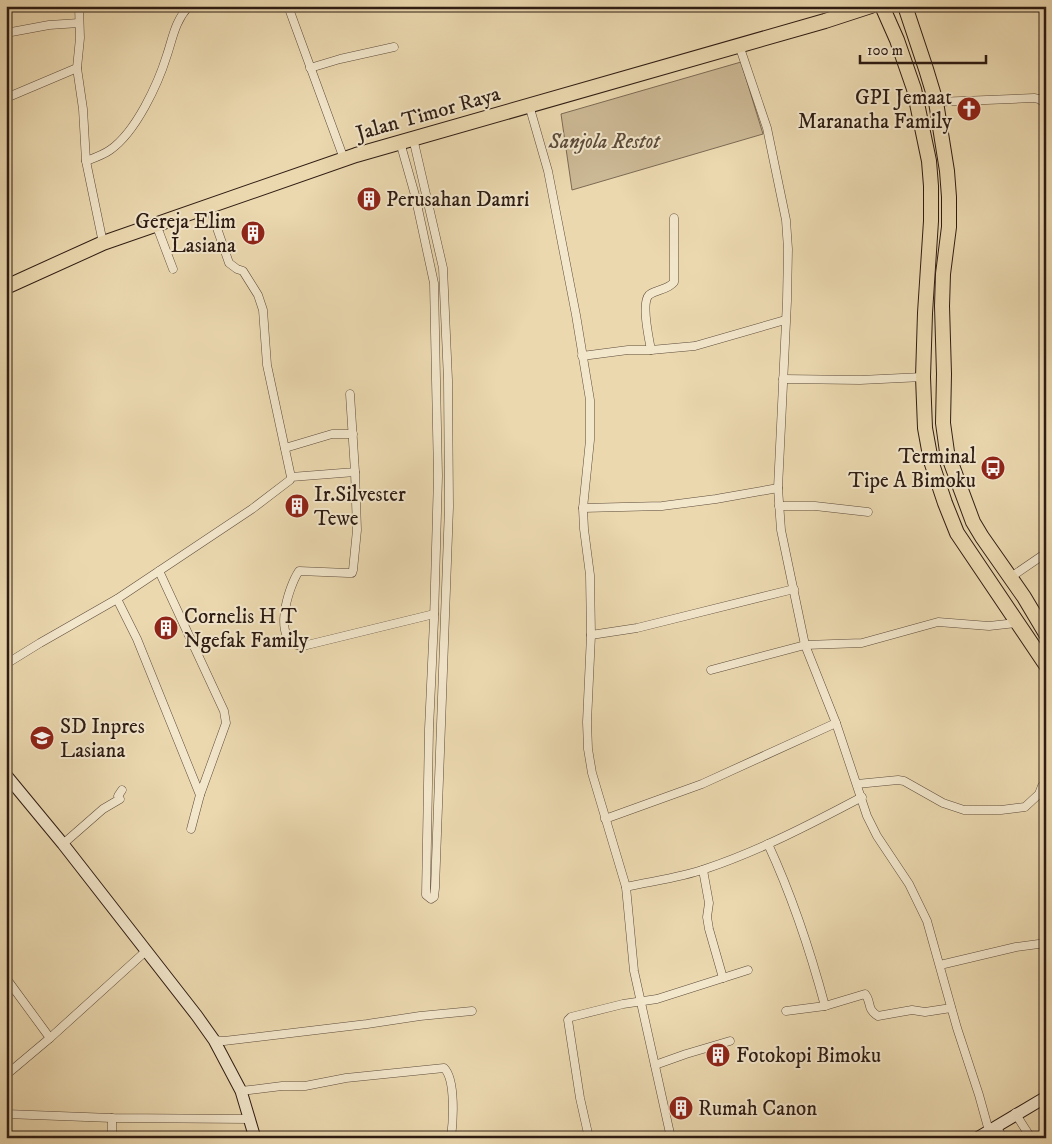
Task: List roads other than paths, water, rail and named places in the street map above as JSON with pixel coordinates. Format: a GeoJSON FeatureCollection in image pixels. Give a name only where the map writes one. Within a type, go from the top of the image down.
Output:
{"type":"FeatureCollection","features":[{"type":"Feature","properties":{"kind":"highway","name":"Jalan Timor Raya"},"geometry":{"type":"LineString","coordinates":[[6,287],[103,243],[344,159],[739,46],[870,6]]}},
{"type":"Feature","properties":{"kind":"highway"},"geometry":{"type":"LineString","coordinates":[[882,6],[904,57],[921,118],[931,186],[931,221],[924,313],[923,377],[927,444],[944,503],[957,533],[1046,665]]}},
{"type":"Feature","properties":{"kind":"highway"},"geometry":{"type":"LineString","coordinates":[[905,6],[936,102],[947,171],[949,222],[942,306],[943,423],[947,452],[963,497],[982,537],[1012,577],[1046,634]]}},
{"type":"Feature","properties":{"kind":"highway"},"geometry":{"type":"LineString","coordinates":[[931,221],[949,222]]}},
{"type":"Feature","properties":{"kind":"highway"},"geometry":{"type":"LineString","coordinates":[[944,503],[963,497]]}},
{"type":"Feature","properties":{"kind":"highway"},"geometry":{"type":"LineString","coordinates":[[1019,626],[1038,620]]}},
{"type":"Feature","properties":{"kind":"street"},"geometry":{"type":"LineString","coordinates":[[79,6],[80,38],[77,68],[83,109],[86,161],[103,243]]}},
{"type":"Feature","properties":{"kind":"street"},"geometry":{"type":"LineString","coordinates":[[86,161],[109,151],[117,145],[147,105],[160,76],[177,21],[188,6]]}},
{"type":"Feature","properties":{"kind":"street"},"geometry":{"type":"LineString","coordinates":[[288,6],[344,159]]}},
{"type":"Feature","properties":{"kind":"street"},"geometry":{"type":"LineString","coordinates":[[6,33],[49,25],[80,23]]}},
{"type":"Feature","properties":{"kind":"street"},"geometry":{"type":"LineString","coordinates":[[739,46],[767,128],[786,220],[788,275],[778,488],[781,530],[805,645],[836,723],[867,816],[877,836],[922,907],[951,1008],[979,1095],[993,1128],[1003,1138]]}},
{"type":"Feature","properties":{"kind":"street"},"geometry":{"type":"LineString","coordinates":[[310,68],[394,47]]}},
{"type":"Feature","properties":{"kind":"street"},"geometry":{"type":"LineString","coordinates":[[6,98],[77,68]]}},
{"type":"Feature","properties":{"kind":"street"},"geometry":{"type":"LineString","coordinates":[[936,102],[985,99],[1044,100]]}},
{"type":"Feature","properties":{"kind":"street"},"geometry":{"type":"LineString","coordinates":[[529,105],[548,171],[576,315],[590,400],[583,508],[590,575],[591,635],[587,722],[588,749],[592,773],[626,887],[634,971],[671,1138]]}},
{"type":"Feature","properties":{"kind":"street"},"geometry":{"type":"LineString","coordinates":[[406,140],[439,247],[444,280],[448,380],[449,476],[435,888],[434,897],[431,899],[426,895],[429,729],[438,476],[434,283],[415,195],[406,140]]}},
{"type":"Feature","properties":{"kind":"street"},"geometry":{"type":"LineString","coordinates":[[6,664],[118,599],[252,509],[288,482],[291,477],[267,365],[263,310],[258,295],[244,272],[229,263],[209,205]]}},
{"type":"Feature","properties":{"kind":"street"},"geometry":{"type":"LineString","coordinates":[[651,350],[646,302],[650,295],[668,287],[674,282],[674,218]]}},
{"type":"Feature","properties":{"kind":"street"},"geometry":{"type":"LineString","coordinates":[[156,224],[173,269]]}},
{"type":"Feature","properties":{"kind":"street"},"geometry":{"type":"LineString","coordinates":[[582,356],[628,350],[695,346],[785,320]]}},
{"type":"Feature","properties":{"kind":"street"},"geometry":{"type":"LineString","coordinates":[[783,379],[860,380],[923,377]]}},
{"type":"Feature","properties":{"kind":"street"},"geometry":{"type":"LineString","coordinates":[[350,394],[357,530],[353,572],[348,574],[299,571],[283,614],[284,624],[290,641],[298,646],[303,646],[434,614]]}},
{"type":"Feature","properties":{"kind":"street"},"geometry":{"type":"LineString","coordinates":[[285,448],[332,434],[353,434]]}},
{"type":"Feature","properties":{"kind":"street"},"geometry":{"type":"LineString","coordinates":[[291,477],[355,472]]}},
{"type":"Feature","properties":{"kind":"street"},"geometry":{"type":"LineString","coordinates":[[438,476],[449,476]]}},
{"type":"Feature","properties":{"kind":"street"},"geometry":{"type":"LineString","coordinates":[[583,508],[662,506],[778,488]]}},
{"type":"Feature","properties":{"kind":"street"},"geometry":{"type":"LineString","coordinates":[[779,506],[815,506],[868,512]]}},
{"type":"Feature","properties":{"kind":"street"},"geometry":{"type":"LineString","coordinates":[[1012,577],[1046,553]]}},
{"type":"Feature","properties":{"kind":"street"},"geometry":{"type":"LineString","coordinates":[[159,571],[224,711],[226,724],[200,795],[190,829]]}},
{"type":"Feature","properties":{"kind":"street"},"geometry":{"type":"LineString","coordinates":[[591,635],[637,628],[794,589]]}},
{"type":"Feature","properties":{"kind":"street"},"geometry":{"type":"LineString","coordinates":[[118,599],[137,639],[200,795]]}},
{"type":"Feature","properties":{"kind":"street"},"geometry":{"type":"LineString","coordinates":[[711,670],[805,645],[862,644],[938,622],[1019,626]]}},
{"type":"Feature","properties":{"kind":"street"},"geometry":{"type":"LineString","coordinates":[[606,819],[702,784],[836,723]]}},
{"type":"Feature","properties":{"kind":"street"},"geometry":{"type":"LineString","coordinates":[[6,775],[63,844],[214,1040],[241,1091],[255,1138]]}},
{"type":"Feature","properties":{"kind":"street"},"geometry":{"type":"LineString","coordinates":[[857,784],[889,780],[904,781],[943,803],[964,810],[1001,810],[1026,807],[1046,783]]}},
{"type":"Feature","properties":{"kind":"street"},"geometry":{"type":"LineString","coordinates":[[63,844],[103,809],[120,799],[118,796],[122,790]]}},
{"type":"Feature","properties":{"kind":"street"},"geometry":{"type":"LineString","coordinates":[[626,887],[703,870],[768,844],[862,797]]}},
{"type":"Feature","properties":{"kind":"street"},"geometry":{"type":"LineString","coordinates":[[768,844],[809,948],[825,1006]]}},
{"type":"Feature","properties":{"kind":"street"},"geometry":{"type":"LineString","coordinates":[[703,870],[709,903],[707,917],[709,929],[723,978]]}},
{"type":"Feature","properties":{"kind":"street"},"geometry":{"type":"LineString","coordinates":[[940,965],[1016,947],[1046,943]]}},
{"type":"Feature","properties":{"kind":"street"},"geometry":{"type":"LineString","coordinates":[[6,1075],[146,952]]}},
{"type":"Feature","properties":{"kind":"street"},"geometry":{"type":"LineString","coordinates":[[589,1138],[580,1098],[568,1020],[570,1017],[616,1005],[657,999],[748,970]]}},
{"type":"Feature","properties":{"kind":"street"},"geometry":{"type":"LineString","coordinates":[[6,978],[50,1038]]}},
{"type":"Feature","properties":{"kind":"street"},"geometry":{"type":"LineString","coordinates":[[786,1012],[825,1006],[865,994],[872,1013],[878,1016],[912,1010],[925,1012],[951,1008]]}},
{"type":"Feature","properties":{"kind":"street"},"geometry":{"type":"LineString","coordinates":[[214,1040],[224,1041],[420,1016],[472,1012]]}},
{"type":"Feature","properties":{"kind":"street"},"geometry":{"type":"LineString","coordinates":[[655,1065],[730,1041]]}},
{"type":"Feature","properties":{"kind":"street"},"geometry":{"type":"LineString","coordinates":[[241,1091],[282,1086],[305,1086],[374,1075],[444,1068],[448,1073],[452,1102],[451,1138]]}},
{"type":"Feature","properties":{"kind":"street"},"geometry":{"type":"LineString","coordinates":[[977,1138],[1046,1096]]}},
{"type":"Feature","properties":{"kind":"street"},"geometry":{"type":"LineString","coordinates":[[6,1114],[112,1118],[250,1119]]}},
{"type":"Feature","properties":{"kind":"street"},"geometry":{"type":"LineString","coordinates":[[1015,1114],[1032,1138]]}},
{"type":"Feature","properties":{"kind":"street"},"geometry":{"type":"LineString","coordinates":[[112,1118],[112,1138]]}},
{"type":"Feature","properties":{"kind":"street"},"geometry":{"type":"LineString","coordinates":[[6,1132],[7,1138]]}},
{"type":"Feature","properties":{"kind":"place","name":"GPI Jemaat Maranatha Family"},"geometry":{"type":"Point","coordinates":[969,109]}},
{"type":"Feature","properties":{"kind":"place","name":"Perusahan Damri"},"geometry":{"type":"Point","coordinates":[369,199]}},
{"type":"Feature","properties":{"kind":"place","name":"Gereja Elim Lasiana"},"geometry":{"type":"Point","coordinates":[253,233]}},
{"type":"Feature","properties":{"kind":"place","name":"Terminal Tipe A Bimoku"},"geometry":{"type":"Point","coordinates":[993,468]}},
{"type":"Feature","properties":{"kind":"place","name":"Ir.Silvester Tewe"},"geometry":{"type":"Point","coordinates":[297,506]}},
{"type":"Feature","properties":{"kind":"place","name":"Cornelis H T Ngefak Family"},"geometry":{"type":"Point","coordinates":[166,628]}},
{"type":"Feature","properties":{"kind":"place","name":"SD Inpres Lasiana"},"geometry":{"type":"Point","coordinates":[42,738]}},
{"type":"Feature","properties":{"kind":"place","name":"Fotokopi Bimoku"},"geometry":{"type":"Point","coordinates":[718,1055]}},
{"type":"Feature","properties":{"kind":"place","name":"Rumah Canon"},"geometry":{"type":"Point","coordinates":[681,1108]}},
{"type":"Feature","properties":{"kind":"park label","name":"Sanjola Restot"},"geometry":{"type":"Point","coordinates":[604,141]}}]}
